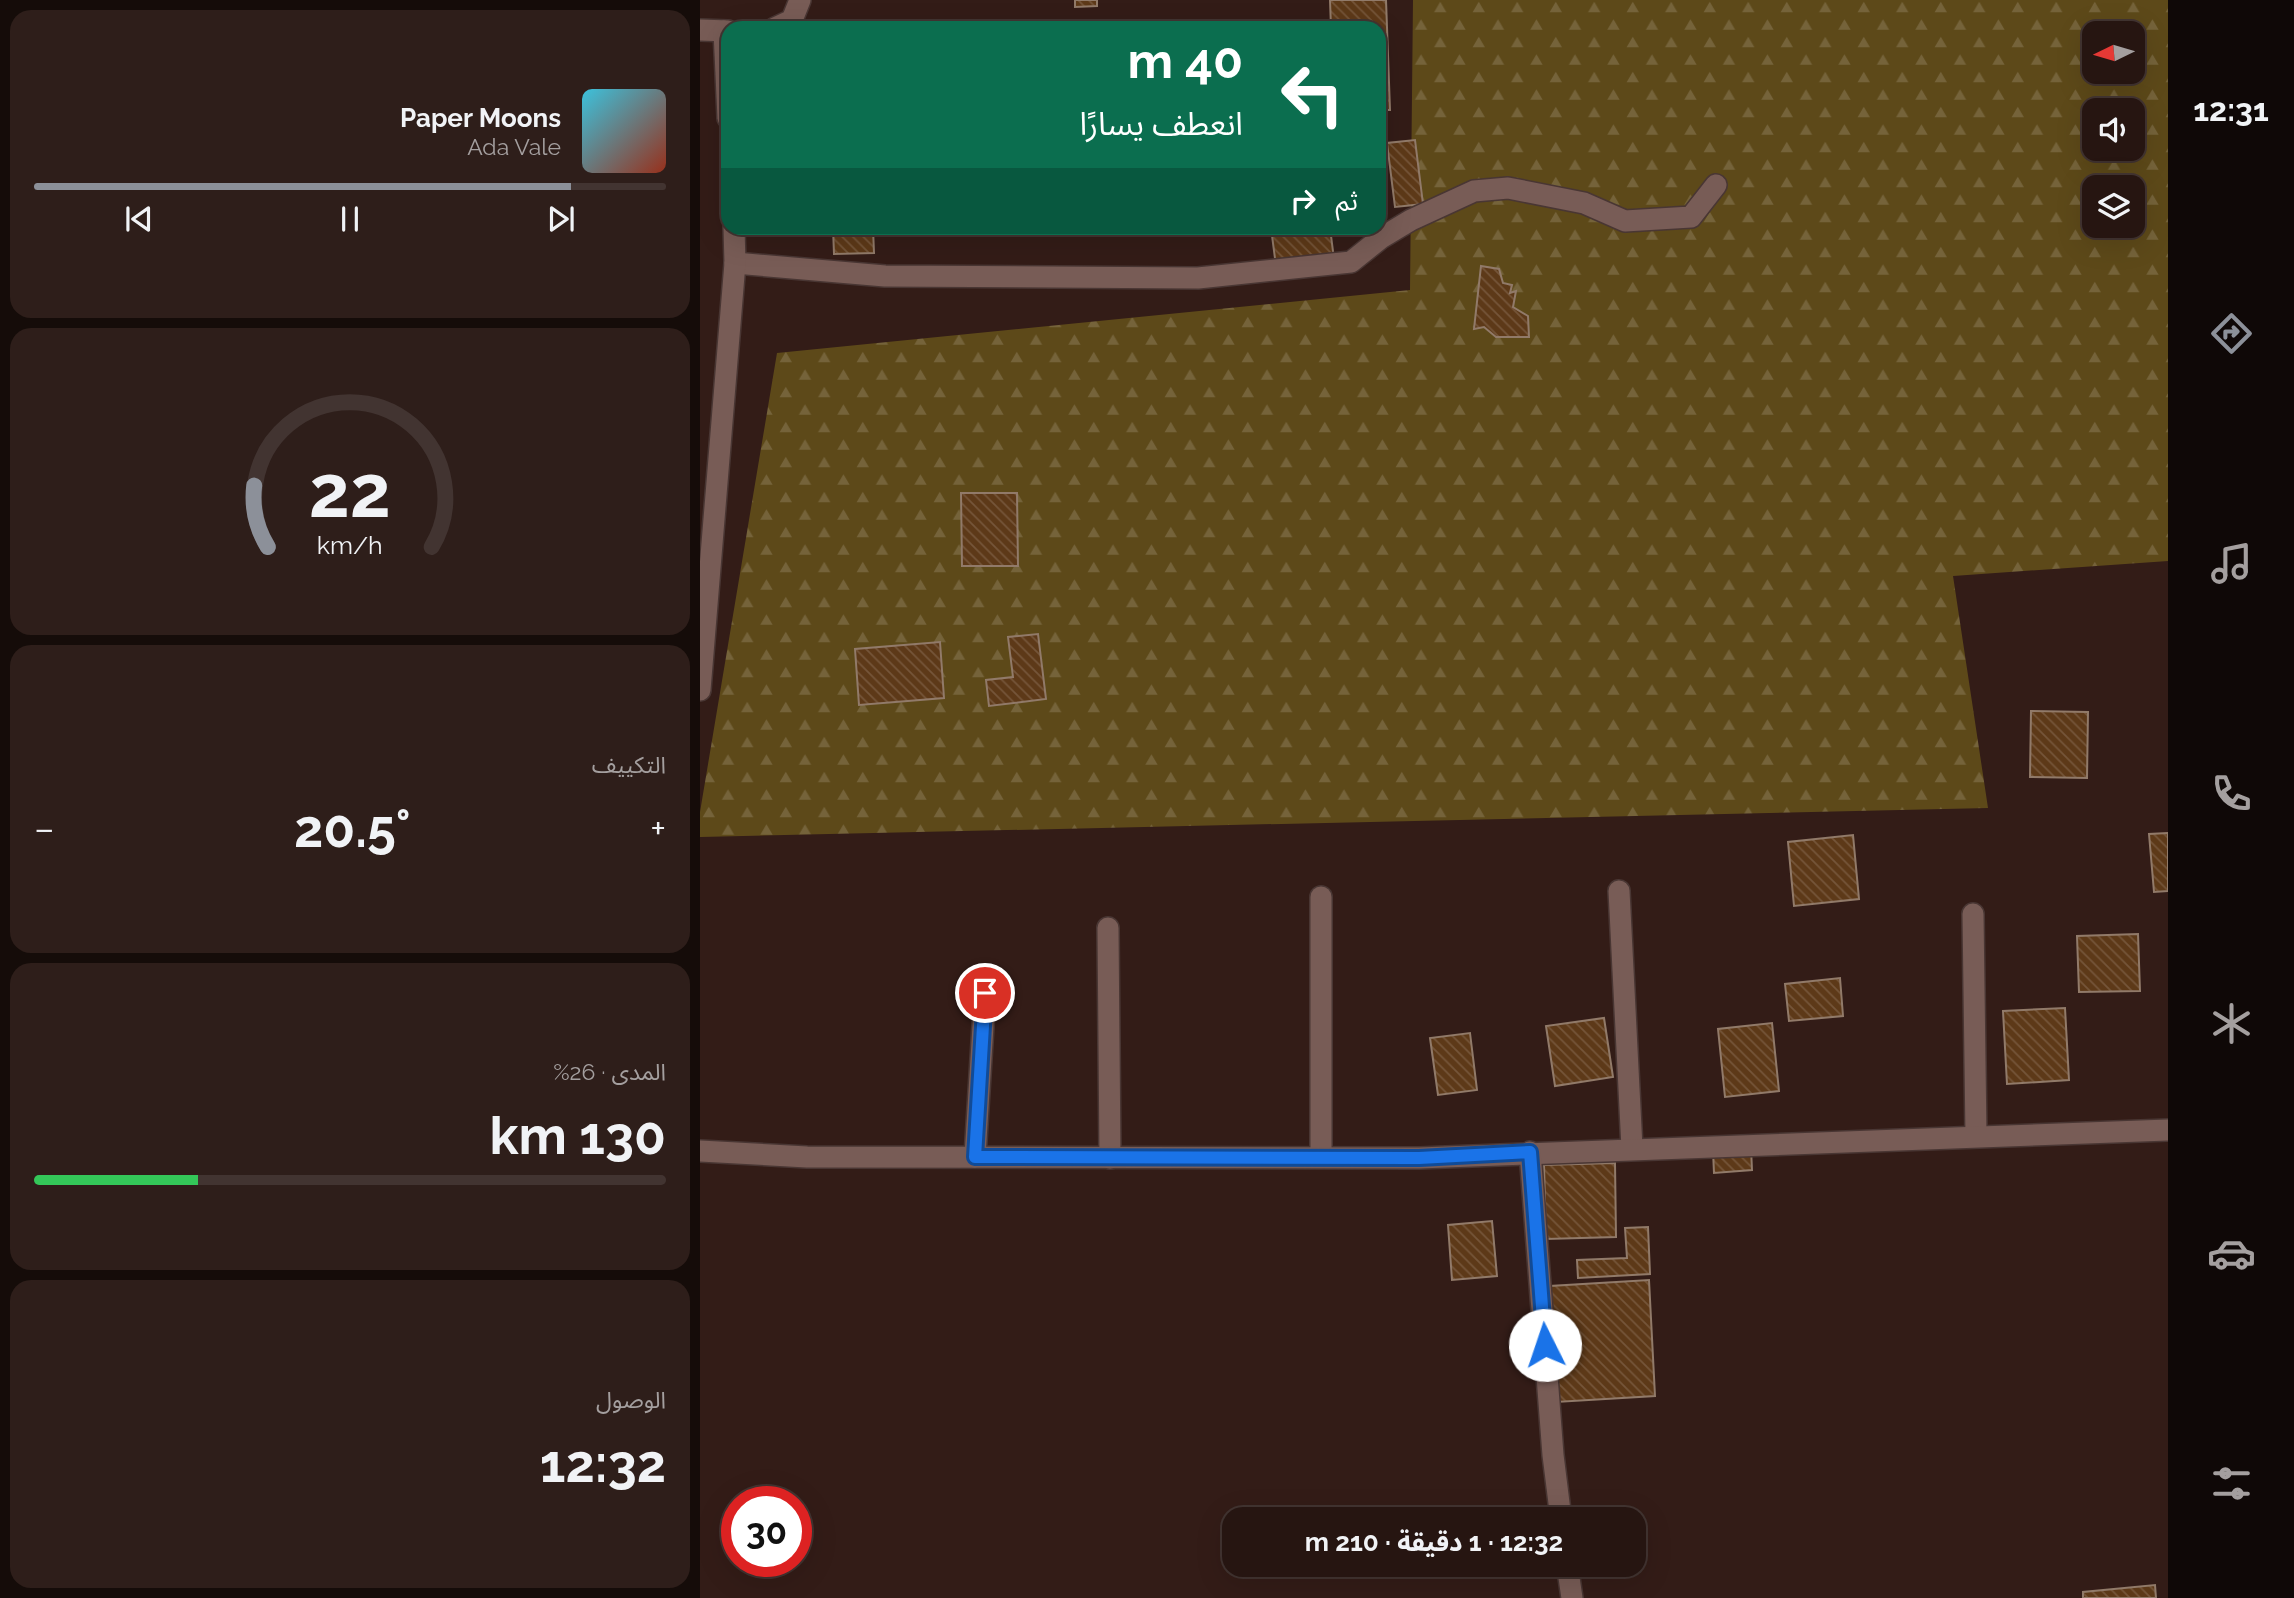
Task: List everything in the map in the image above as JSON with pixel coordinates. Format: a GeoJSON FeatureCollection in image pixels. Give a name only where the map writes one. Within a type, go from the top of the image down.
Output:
{"type":"FeatureCollection","features":[{"type":"Feature","properties":{"kind":"street"},"geometry":{"type":"LineString","coordinates":[[790,21],[800,0]]}},
{"type":"Feature","properties":{"kind":"street"},"geometry":{"type":"LineString","coordinates":[[700,30],[721,31]]}},
{"type":"Feature","properties":{"kind":"street"},"geometry":{"type":"LineString","coordinates":[[736,263],[885,276],[1198,278],[1351,262],[1401,226],[1474,191],[1508,188],[1584,203],[1625,221],[1691,217],[1716,185]]}},
{"type":"Feature","properties":{"kind":"street"},"geometry":{"type":"LineString","coordinates":[[700,690],[736,263],[734,235]]}},
{"type":"Feature","properties":{"kind":"street"},"geometry":{"type":"LineString","coordinates":[[1619,891],[1632,1149]]}},
{"type":"Feature","properties":{"kind":"street"},"geometry":{"type":"LineString","coordinates":[[1321,897],[1321,1157]]}},
{"type":"Feature","properties":{"kind":"street"},"geometry":{"type":"LineString","coordinates":[[1973,914],[1976,1136]]}},
{"type":"Feature","properties":{"kind":"street"},"geometry":{"type":"LineString","coordinates":[[1108,928],[1110,1158]]}},
{"type":"Feature","properties":{"kind":"street"},"geometry":{"type":"LineString","coordinates":[[975,1157],[985,993]]}},
{"type":"Feature","properties":{"kind":"street"},"geometry":{"type":"LineString","coordinates":[[700,1151],[807,1157],[1419,1158],[2168,1130]]}},
{"type":"Feature","properties":{"kind":"street"},"geometry":{"type":"LineString","coordinates":[[1530,1152],[1553,1455],[1560,1507]]}},
{"type":"Feature","properties":{"kind":"street"},"geometry":{"type":"LineString","coordinates":[[1569,1577],[1572,1598]]}},
{"type":"Feature","properties":{"kind":"green space"},"geometry":{"type":"Polygon","coordinates":[[[1413,0],[2168,0],[2168,561],[1953,576],[1988,808],[700,837],[700,812],[777,353],[1410,290],[1413,0]]]}},
{"type":"Feature","properties":{"kind":"building"},"geometry":{"type":"Polygon","coordinates":[[[1075,0],[1097,0],[1097,6],[1075,7],[1075,0]]]}},
{"type":"Feature","properties":{"kind":"building"},"geometry":{"type":"Polygon","coordinates":[[[1330,0],[1386,0],[1390,110],[1386,110],[1386,21],[1331,21],[1330,0]]]}},
{"type":"Feature","properties":{"kind":"building"},"geometry":{"type":"Polygon","coordinates":[[[1415,140],[1423,204],[1395,207],[1387,143],[1415,140]]]}},
{"type":"Feature","properties":{"kind":"building"},"geometry":{"type":"Polygon","coordinates":[[[833,235],[873,235],[874,253],[834,254],[833,235]]]}},
{"type":"Feature","properties":{"kind":"building"},"geometry":{"type":"Polygon","coordinates":[[[1272,235],[1331,235],[1334,259],[1276,266],[1272,235]]]}},
{"type":"Feature","properties":{"kind":"building"},"geometry":{"type":"Polygon","coordinates":[[[1481,266],[1499,269],[1503,283],[1512,285],[1510,293],[1516,291],[1513,307],[1528,316],[1529,337],[1496,337],[1484,327],[1474,329],[1481,266]]]}},
{"type":"Feature","properties":{"kind":"building"},"geometry":{"type":"Polygon","coordinates":[[[961,493],[1017,493],[1018,566],[962,566],[961,493]]]}},
{"type":"Feature","properties":{"kind":"building"},"geometry":{"type":"Polygon","coordinates":[[[1038,634],[1046,699],[989,706],[986,680],[1013,677],[1008,637],[1038,634]]]}},
{"type":"Feature","properties":{"kind":"building"},"geometry":{"type":"Polygon","coordinates":[[[940,642],[944,698],[859,705],[855,649],[940,642]]]}},
{"type":"Feature","properties":{"kind":"building"},"geometry":{"type":"Polygon","coordinates":[[[2031,711],[2088,712],[2087,778],[2030,777],[2031,711]]]}},
{"type":"Feature","properties":{"kind":"building"},"geometry":{"type":"Polygon","coordinates":[[[2168,833],[2168,891],[2154,892],[2149,834],[2168,833]]]}},
{"type":"Feature","properties":{"kind":"building"},"geometry":{"type":"Polygon","coordinates":[[[1853,835],[1859,899],[1794,906],[1788,842],[1853,835]]]}},
{"type":"Feature","properties":{"kind":"building"},"geometry":{"type":"Polygon","coordinates":[[[2138,934],[2140,991],[2079,992],[2077,936],[2138,934]]]}},
{"type":"Feature","properties":{"kind":"building"},"geometry":{"type":"Polygon","coordinates":[[[1840,978],[1843,1016],[1789,1021],[1785,984],[1840,978]]]}},
{"type":"Feature","properties":{"kind":"building"},"geometry":{"type":"Polygon","coordinates":[[[2065,1008],[2069,1080],[2007,1084],[2003,1011],[2065,1008]]]}},
{"type":"Feature","properties":{"kind":"building"},"geometry":{"type":"Polygon","coordinates":[[[1604,1018],[1613,1077],[1555,1086],[1546,1026],[1604,1018]]]}},
{"type":"Feature","properties":{"kind":"building"},"geometry":{"type":"Polygon","coordinates":[[[1772,1023],[1779,1091],[1725,1097],[1718,1029],[1772,1023]]]}},
{"type":"Feature","properties":{"kind":"building"},"geometry":{"type":"Polygon","coordinates":[[[1470,1033],[1477,1090],[1438,1095],[1430,1038],[1470,1033]]]}},
{"type":"Feature","properties":{"kind":"building"},"geometry":{"type":"Polygon","coordinates":[[[1751,1148],[1752,1170],[1714,1173],[1713,1151],[1751,1148]]]}},
{"type":"Feature","properties":{"kind":"building"},"geometry":{"type":"Polygon","coordinates":[[[1615,1163],[1616,1237],[1546,1239],[1544,1165],[1615,1163]]]}},
{"type":"Feature","properties":{"kind":"building"},"geometry":{"type":"Polygon","coordinates":[[[1492,1221],[1497,1276],[1452,1280],[1448,1225],[1492,1221]]]}},
{"type":"Feature","properties":{"kind":"building"},"geometry":{"type":"Polygon","coordinates":[[[1648,1227],[1650,1274],[1578,1278],[1577,1260],[1627,1258],[1625,1228],[1648,1227]]]}},
{"type":"Feature","properties":{"kind":"building"},"geometry":{"type":"Polygon","coordinates":[[[1649,1280],[1655,1396],[1556,1402],[1550,1286],[1649,1280]]]}},
{"type":"Feature","properties":{"kind":"building"},"geometry":{"type":"Polygon","coordinates":[[[2155,1585],[2156,1598],[2083,1598],[2083,1592],[2155,1585]]]}},
{"type":"Feature","properties":{"kind":"route"},"geometry":{"type":"LineString","coordinates":[[985,993],[975,1157],[1419,1158],[1530,1152],[1545,1345]]}}]}
